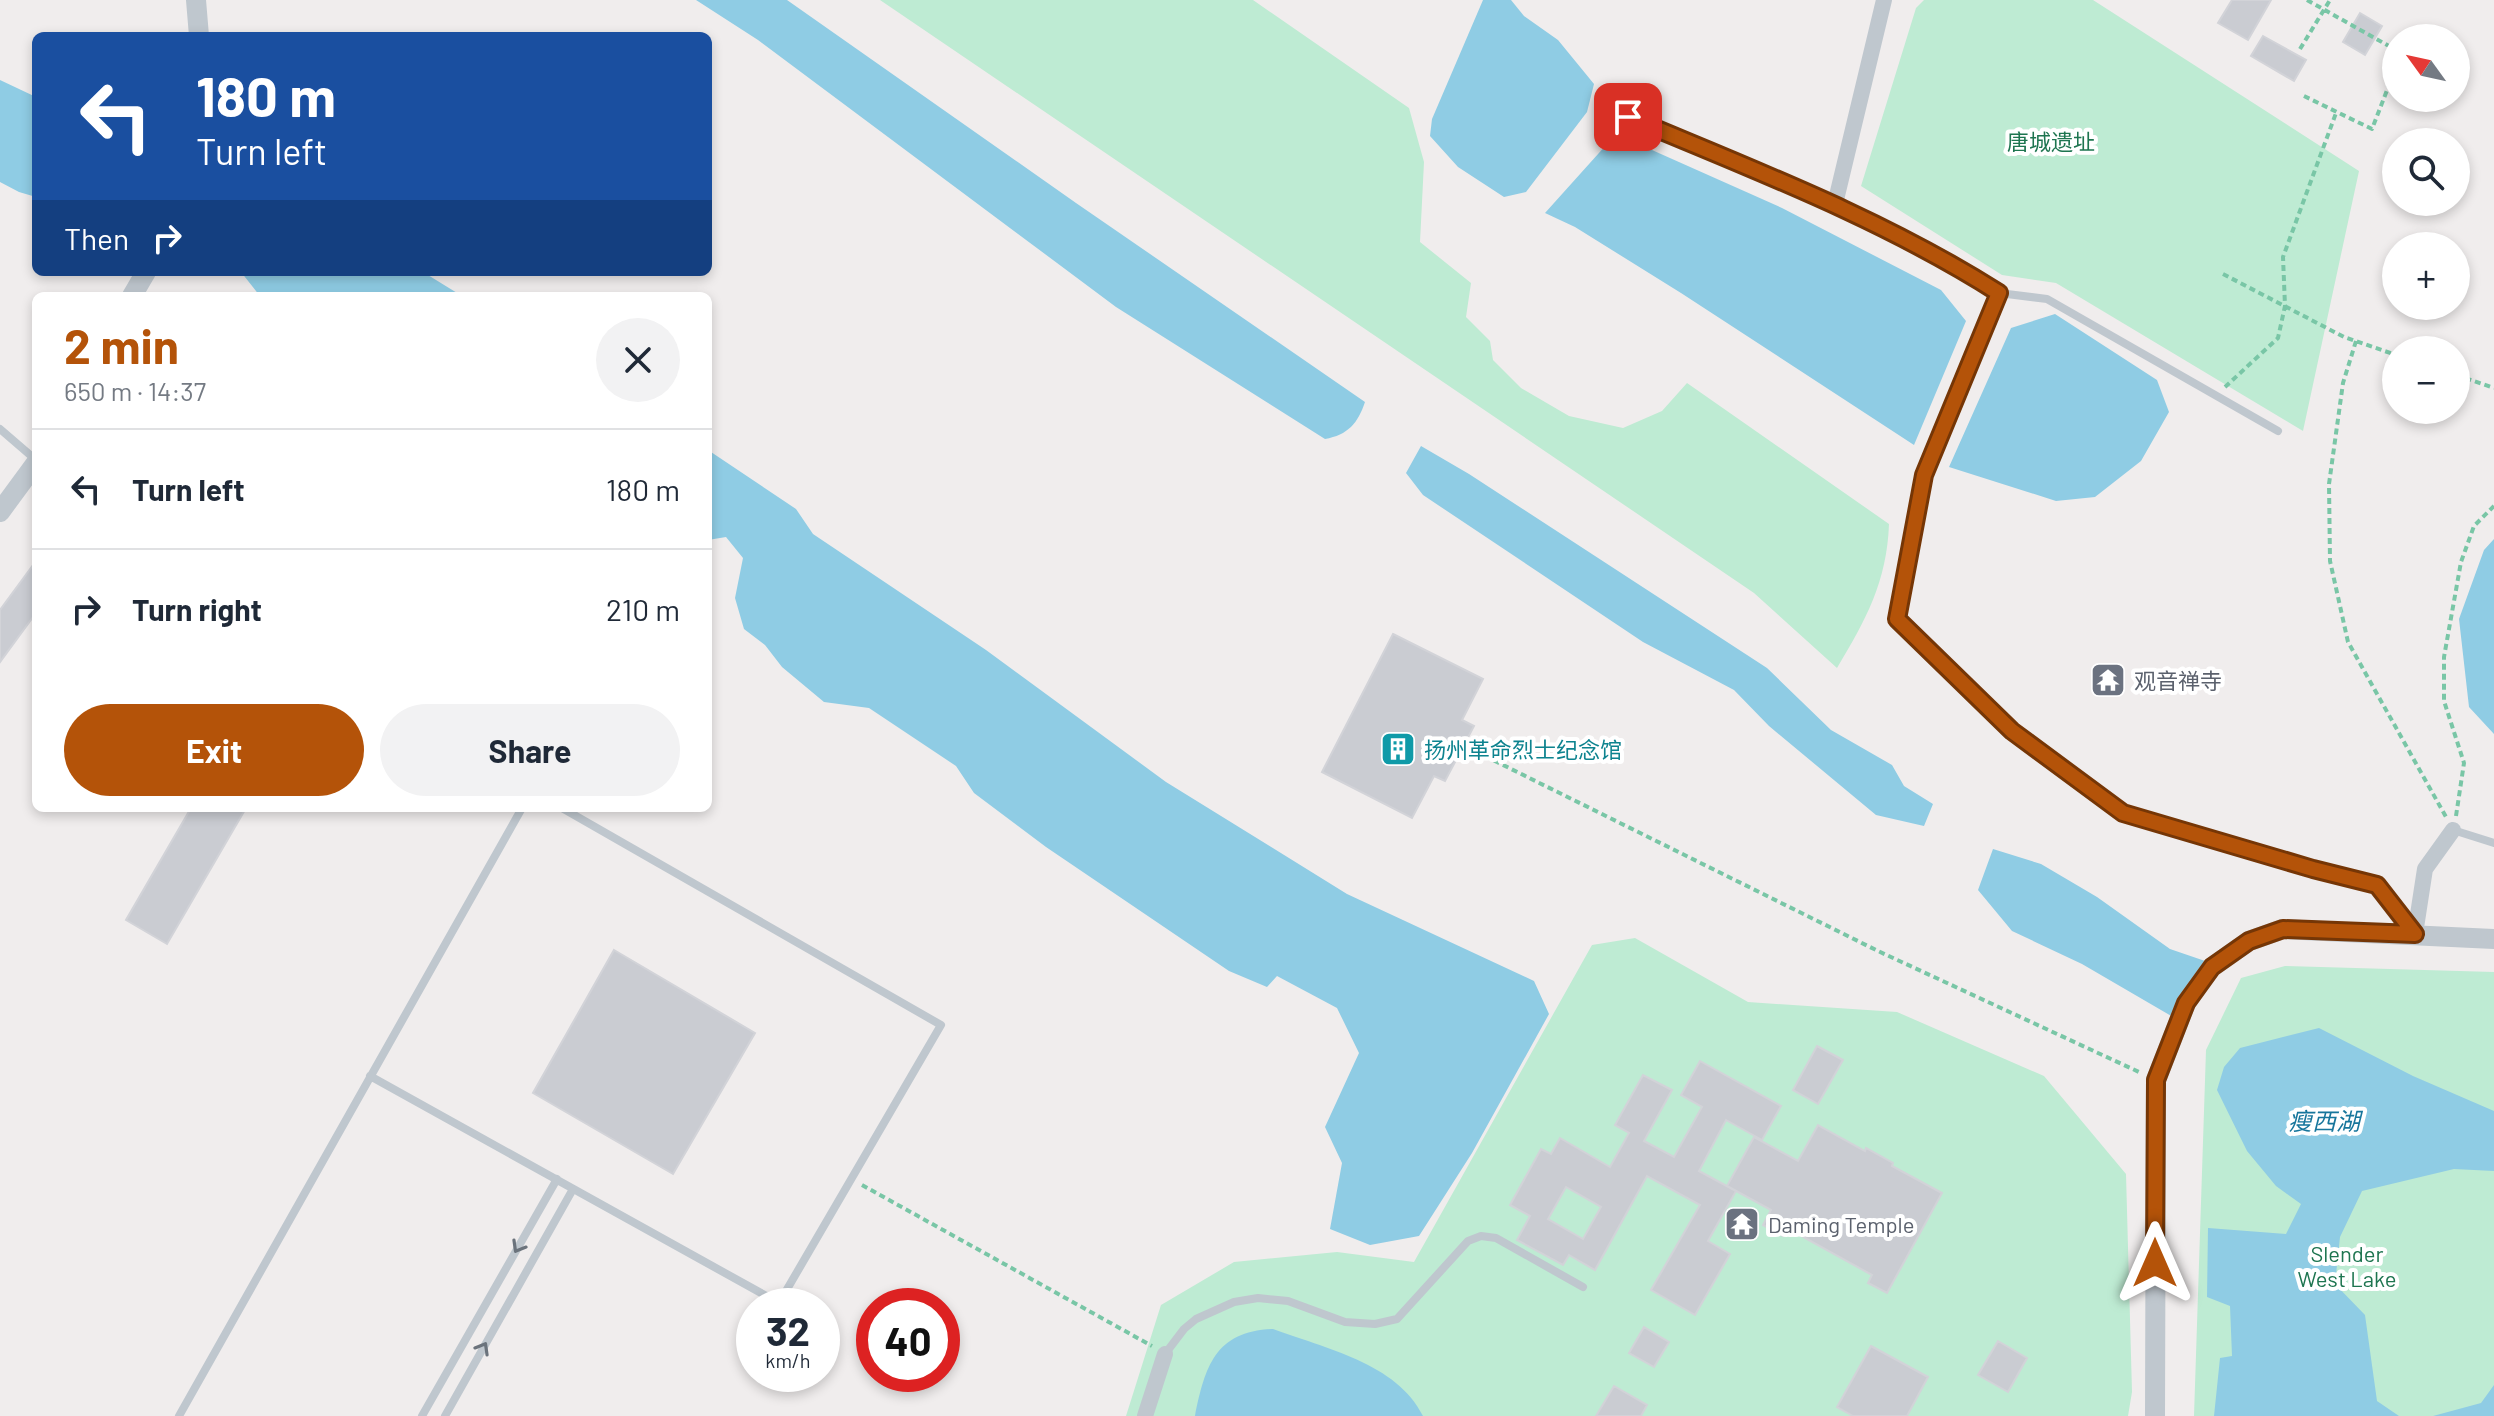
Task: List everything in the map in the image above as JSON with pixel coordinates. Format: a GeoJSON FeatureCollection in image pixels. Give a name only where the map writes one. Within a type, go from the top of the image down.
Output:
{"type":"FeatureCollection","features":[{"type":"Feature","properties":{"kind":"street"},"geometry":{"type":"LineString","coordinates":[[196,0],[199,32]]}},
{"type":"Feature","properties":{"kind":"street"},"geometry":{"type":"LineString","coordinates":[[1835,204],[1884,0]]}},
{"type":"Feature","properties":{"kind":"street"},"geometry":{"type":"LineString","coordinates":[[0,512],[32,468]]}},
{"type":"Feature","properties":{"kind":"street"},"geometry":{"type":"LineString","coordinates":[[2415,934],[2425,869],[2453,830]]}},
{"type":"Feature","properties":{"kind":"street"},"geometry":{"type":"LineString","coordinates":[[2155,1416],[2156,1080],[2186,1003],[2212,967],[2249,941],[2283,929],[2494,939]]}},
{"type":"Feature","properties":{"kind":"street"},"geometry":{"type":"LineString","coordinates":[[1145,1416],[1165,1354]]}},
{"type":"Feature","properties":{"kind":"lane"},"geometry":{"type":"LineString","coordinates":[[1628,117],[1835,204],[1953,263],[1999,293],[2047,299],[2278,431]]}},
{"type":"Feature","properties":{"kind":"lane"},"geometry":{"type":"LineString","coordinates":[[1999,293],[1924,475],[1897,619],[2012,731],[2123,813],[2377,885],[2415,934]]}},
{"type":"Feature","properties":{"kind":"lane"},"geometry":{"type":"LineString","coordinates":[[0,429],[32,458]]}},
{"type":"Feature","properties":{"kind":"lane"},"geometry":{"type":"LineString","coordinates":[[179,1416],[520,812]]}},
{"type":"Feature","properties":{"kind":"lane"},"geometry":{"type":"LineString","coordinates":[[370,1076],[779,1303],[849,1178],[941,1025],[569,812]]}},
{"type":"Feature","properties":{"kind":"lane"},"geometry":{"type":"LineString","coordinates":[[2453,830],[2494,843]]}},
{"type":"Feature","properties":{"kind":"lane"},"geometry":{"type":"LineString","coordinates":[[422,1416],[557,1179]]}},
{"type":"Feature","properties":{"kind":"lane"},"geometry":{"type":"LineString","coordinates":[[445,1416],[573,1189]]}},
{"type":"Feature","properties":{"kind":"lane"},"geometry":{"type":"LineString","coordinates":[[1165,1354],[1196,1319],[1234,1302],[1258,1298],[1288,1301],[1345,1322],[1375,1324],[1397,1319],[1468,1241],[1481,1236],[1496,1238],[1583,1287]]}},
{"type":"Feature","properties":{"kind":"path"},"geometry":{"type":"LineString","coordinates":[[2307,0],[2382,42]]}},
{"type":"Feature","properties":{"kind":"path"},"geometry":{"type":"LineString","coordinates":[[2300,49],[2330,0]]}},
{"type":"Feature","properties":{"kind":"path"},"geometry":{"type":"LineString","coordinates":[[2304,96],[2372,129],[2382,103]]}},
{"type":"Feature","properties":{"kind":"path"},"geometry":{"type":"LineString","coordinates":[[2214,396],[2278,338],[2285,306],[2283,257],[2336,113]]}},
{"type":"Feature","properties":{"kind":"path"},"geometry":{"type":"LineString","coordinates":[[2223,274],[2356,341],[2382,350]]}},
{"type":"Feature","properties":{"kind":"path"},"geometry":{"type":"LineString","coordinates":[[2356,341],[2343,383],[2329,484],[2330,561],[2348,642],[2453,830]]}},
{"type":"Feature","properties":{"kind":"path"},"geometry":{"type":"LineString","coordinates":[[2470,380],[2494,388]]}},
{"type":"Feature","properties":{"kind":"path"},"geometry":{"type":"LineString","coordinates":[[2453,830],[2464,763],[2444,701],[2444,657],[2461,562],[2474,526],[2494,506]]}},
{"type":"Feature","properties":{"kind":"path"},"geometry":{"type":"LineString","coordinates":[[1485,756],[1878,951],[2156,1080]]}},
{"type":"Feature","properties":{"kind":"path"},"geometry":{"type":"LineString","coordinates":[[849,1178],[1165,1354]]}},
{"type":"Feature","properties":{"kind":"green space"},"geometry":{"type":"Polygon","coordinates":[[[880,0],[1253,0],[1409,108],[1424,162],[1420,242],[1471,283],[1466,317],[1490,341],[1493,360],[1521,388],[1569,416],[1623,428],[1662,411],[1687,383],[1889,524],[1884,564],[1873,599],[1837,668],[1754,593],[880,0]]]}},
{"type":"Feature","properties":{"kind":"green space","name":"唐城遗址"},"geometry":{"type":"Polygon","coordinates":[[[1924,0],[2093,0],[2359,171],[2303,431],[2056,283],[2002,275],[1861,186],[1916,8],[1924,0]]]}},
{"type":"Feature","properties":{"kind":"green space","name":"Daming Temple"},"geometry":{"type":"Polygon","coordinates":[[[1635,938],[1748,1002],[1897,1012],[2044,1076],[2126,1174],[2132,1392],[2128,1416],[1126,1416],[1161,1305],[1234,1262],[1337,1252],[1414,1262],[1592,945],[1635,938]]]}},
{"type":"Feature","properties":{"kind":"green space","name":"Slender West Lake"},"geometry":{"type":"Polygon","coordinates":[[[2285,966],[2494,972],[2494,1416],[2194,1416],[2206,1050],[2241,978],[2285,966]]]}},
{"type":"Feature","properties":{"kind":"water"},"geometry":{"type":"Polygon","coordinates":[[[696,0],[787,0],[1365,402],[1359,416],[1346,431],[1325,439],[1116,307],[758,40],[696,0]]]}},
{"type":"Feature","properties":{"kind":"water"},"geometry":{"type":"Polygon","coordinates":[[[1483,0],[1511,0],[1524,16],[1558,40],[1594,84],[1587,112],[1526,192],[1504,197],[1458,167],[1430,136],[1432,119],[1483,0]]]}},
{"type":"Feature","properties":{"kind":"water"},"geometry":{"type":"Polygon","coordinates":[[[0,80],[32,95],[32,196],[0,182],[0,80]]]}},
{"type":"Feature","properties":{"kind":"water"},"geometry":{"type":"Polygon","coordinates":[[[1616,134],[1782,208],[1941,290],[1966,321],[1914,445],[1681,293],[1575,227],[1545,213],[1616,134]]]}},
{"type":"Feature","properties":{"kind":"water"},"geometry":{"type":"Polygon","coordinates":[[[244,276],[430,276],[456,292],[257,292],[244,276]]]}},
{"type":"Feature","properties":{"kind":"water"},"geometry":{"type":"Polygon","coordinates":[[[2055,314],[2157,380],[2169,412],[2141,461],[2095,497],[2056,501],[1949,467],[2011,328],[2055,314]]]}},
{"type":"Feature","properties":{"kind":"water"},"geometry":{"type":"Polygon","coordinates":[[[1421,446],[1767,668],[1831,730],[1892,765],[1904,786],[1933,804],[1924,826],[1876,815],[1769,726],[1734,690],[1643,642],[1423,495],[1406,473],[1421,446]]]}},
{"type":"Feature","properties":{"kind":"water"},"geometry":{"type":"Polygon","coordinates":[[[712,453],[796,509],[813,534],[986,650],[1166,782],[1347,894],[1534,981],[1549,1014],[1472,1153],[1419,1236],[1370,1245],[1330,1229],[1342,1163],[1325,1127],[1359,1053],[1337,1008],[1277,976],[1267,987],[1229,971],[1046,847],[974,793],[956,766],[869,708],[824,702],[782,667],[765,645],[744,629],[735,598],[743,558],[726,537],[712,539],[712,453]]]}},
{"type":"Feature","properties":{"kind":"water"},"geometry":{"type":"Polygon","coordinates":[[[2494,539],[2494,734],[2469,707],[2459,619],[2484,550],[2494,539]]]}},
{"type":"Feature","properties":{"kind":"water"},"geometry":{"type":"Polygon","coordinates":[[[1993,849],[2041,864],[2097,897],[2170,949],[2208,962],[2173,1017],[2082,964],[2012,931],[1978,890],[1993,849]]]}},
{"type":"Feature","properties":{"kind":"water","name":"瘦西湖"},"geometry":{"type":"Polygon","coordinates":[[[2319,1028],[2413,1076],[2494,1111],[2494,1171],[2454,1169],[2362,1191],[2340,1237],[2335,1284],[2365,1315],[2377,1401],[2399,1416],[2214,1416],[2220,1358],[2232,1356],[2230,1306],[2207,1297],[2208,1228],[2286,1234],[2301,1204],[2276,1186],[2247,1151],[2217,1090],[2224,1067],[2240,1048],[2319,1028]]]}},
{"type":"Feature","properties":{"kind":"water"},"geometry":{"type":"Polygon","coordinates":[[[1273,1329],[1336,1351],[1378,1370],[1411,1398],[1423,1416],[1195,1416],[1209,1367],[1225,1344],[1253,1331],[1273,1329]]]}},
{"type":"Feature","properties":{"kind":"water"},"geometry":{"type":"Polygon","coordinates":[[[2494,1385],[2494,1416],[2433,1416],[2481,1403],[2494,1385]]]}},
{"type":"Feature","properties":{"kind":"building"},"geometry":{"type":"Polygon","coordinates":[[[2232,0],[2271,0],[2248,40],[2218,23],[2232,0]]]}},
{"type":"Feature","properties":{"kind":"building"},"geometry":{"type":"Polygon","coordinates":[[[2360,13],[2382,26],[2365,55],[2343,42],[2360,13]]]}},
{"type":"Feature","properties":{"kind":"building"},"geometry":{"type":"Polygon","coordinates":[[[2263,36],[2306,60],[2294,81],[2251,56],[2263,36]]]}},
{"type":"Feature","properties":{"kind":"building"},"geometry":{"type":"Polygon","coordinates":[[[32,566],[32,618],[0,662],[0,610],[32,566]]]}},
{"type":"Feature","properties":{"kind":"building","name":"扬州革命烈士纪念馆"},"geometry":{"type":"Polygon","coordinates":[[[1393,634],[1483,679],[1462,720],[1474,726],[1445,781],[1434,776],[1412,818],[1322,772],[1393,634]]]}},
{"type":"Feature","properties":{"kind":"building"},"geometry":{"type":"Polygon","coordinates":[[[189,812],[244,812],[167,944],[126,920],[189,812]]]}},
{"type":"Feature","properties":{"kind":"building"},"geometry":{"type":"Polygon","coordinates":[[[614,950],[755,1033],[673,1174],[533,1093],[614,950]]]}},
{"type":"Feature","properties":{"kind":"building"},"geometry":{"type":"Polygon","coordinates":[[[1817,1046],[1843,1060],[1818,1104],[1793,1090],[1817,1046]]]}},
{"type":"Feature","properties":{"kind":"building"},"geometry":{"type":"Polygon","coordinates":[[[1700,1061],[1781,1106],[1762,1140],[1726,1120],[1699,1171],[1736,1191],[1708,1241],[1730,1254],[1695,1315],[1651,1290],[1700,1205],[1647,1176],[1595,1270],[1569,1255],[1563,1265],[1517,1240],[1530,1216],[1510,1205],[1541,1149],[1551,1154],[1560,1138],[1610,1167],[1629,1133],[1615,1125],[1643,1075],[1672,1090],[1644,1141],[1674,1157],[1702,1107],[1681,1095],[1700,1061]],[[1566,1187],[1548,1219],[1583,1239],[1601,1207],[1566,1187]]]}},
{"type":"Feature","properties":{"kind":"building"},"geometry":{"type":"Polygon","coordinates":[[[1818,1125],[1865,1151],[1866,1148],[1942,1193],[1887,1293],[1868,1283],[1872,1275],[1787,1228],[1783,1236],[1763,1225],[1771,1210],[1727,1186],[1754,1137],[1798,1161],[1818,1125]]]}},
{"type":"Feature","properties":{"kind":"building"},"geometry":{"type":"Polygon","coordinates":[[[1644,1327],[1669,1342],[1654,1367],[1629,1353],[1644,1327]]]}},
{"type":"Feature","properties":{"kind":"building"},"geometry":{"type":"Polygon","coordinates":[[[1998,1341],[2027,1358],[2008,1392],[1978,1375],[1998,1341]]]}},
{"type":"Feature","properties":{"kind":"building"},"geometry":{"type":"Polygon","coordinates":[[[1871,1346],[1928,1377],[1907,1416],[1853,1416],[1837,1407],[1871,1346]]]}},
{"type":"Feature","properties":{"kind":"building"},"geometry":{"type":"Polygon","coordinates":[[[1614,1386],[1647,1405],[1641,1416],[1596,1416],[1614,1386]]]}},
{"type":"Feature","properties":{"kind":"place","name":"观音禅寺"},"geometry":{"type":"Point","coordinates":[2108,680]}},
{"type":"Feature","properties":{"kind":"place","name":"扬州革命烈士纪念馆"},"geometry":{"type":"Point","coordinates":[1398,749]}},
{"type":"Feature","properties":{"kind":"place","name":"Daming Temple"},"geometry":{"type":"Point","coordinates":[1742,1224]}},
{"type":"Feature","properties":{"kind":"route"},"geometry":{"type":"LineString","coordinates":[[1628,117],[1835,204],[1953,263],[1999,293],[1924,475],[1897,619],[2012,731],[2123,813],[2377,885],[2415,934],[2283,929],[2249,941],[2212,967],[2186,1003],[2156,1080],[2155,1263]]}}]}
